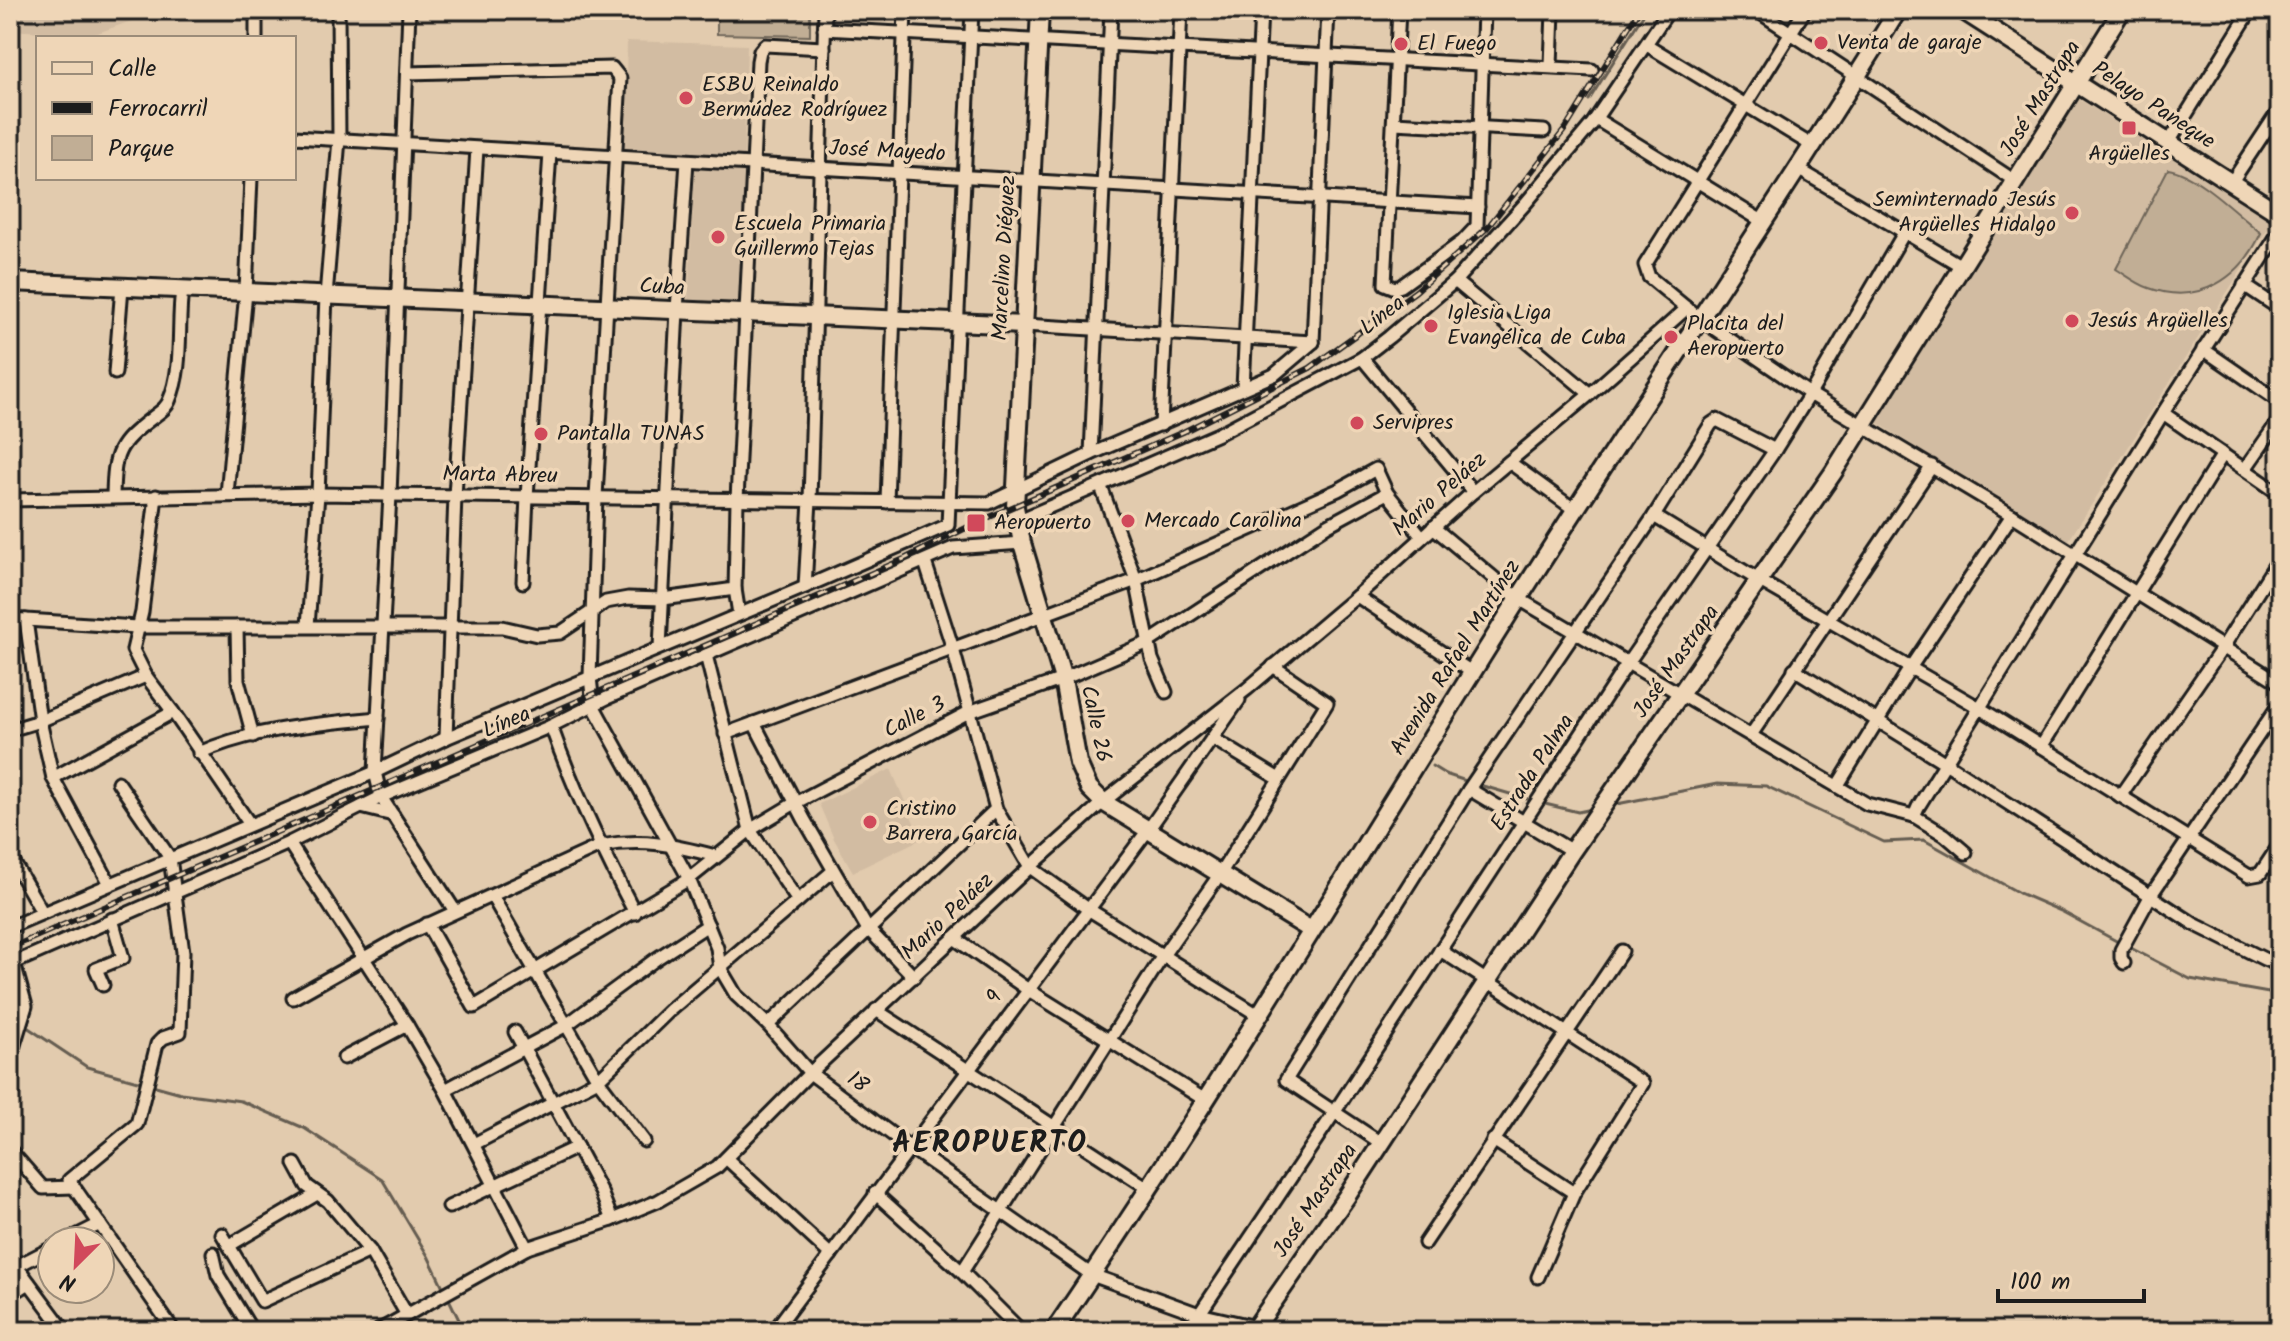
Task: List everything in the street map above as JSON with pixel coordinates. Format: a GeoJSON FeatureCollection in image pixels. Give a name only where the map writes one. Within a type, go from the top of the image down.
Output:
{"type":"FeatureCollection","features":[{"type":"Feature","properties":{"kind":"street"},"geometry":{"type":"LineString","coordinates":[[256,10],[256,36]]}},
{"type":"Feature","properties":{"kind":"street"},"geometry":{"type":"LineString","coordinates":[[308,626],[318,494],[326,296],[339,139],[338,10]]}},
{"type":"Feature","properties":{"kind":"street"},"geometry":{"type":"LineString","coordinates":[[409,10],[390,495],[375,772],[381,797],[455,911]]}},
{"type":"Feature","properties":{"kind":"street"},"geometry":{"type":"LineString","coordinates":[[805,587],[825,10]]}},
{"type":"Feature","properties":{"kind":"street"},"geometry":{"type":"LineString","coordinates":[[887,502],[905,10]]}},
{"type":"Feature","properties":{"kind":"street"},"geometry":{"type":"LineString","coordinates":[[949,502],[972,10]]}},
{"type":"Feature","properties":{"kind":"street","name":"Marcelino Diéguez"},"geometry":{"type":"LineString","coordinates":[[1016,514],[1040,10]]}},
{"type":"Feature","properties":{"kind":"street"},"geometry":{"type":"LineString","coordinates":[[1091,454],[1111,10]]}},
{"type":"Feature","properties":{"kind":"street"},"geometry":{"type":"LineString","coordinates":[[1161,425],[1181,10]]}},
{"type":"Feature","properties":{"kind":"street"},"geometry":{"type":"LineString","coordinates":[[1243,388],[1261,10]]}},
{"type":"Feature","properties":{"kind":"street"},"geometry":{"type":"LineString","coordinates":[[1016,490],[1274,375],[1313,342],[1328,10]]}},
{"type":"Feature","properties":{"kind":"street"},"geometry":{"type":"LineString","coordinates":[[1391,202],[1399,10]]}},
{"type":"Feature","properties":{"kind":"street"},"geometry":{"type":"LineString","coordinates":[[1478,207],[1484,10]]}},
{"type":"Feature","properties":{"kind":"street"},"geometry":{"type":"LineString","coordinates":[[1551,66],[1553,10]]}},
{"type":"Feature","properties":{"kind":"street","name":"Línea"},"geometry":{"type":"LineString","coordinates":[[1016,514],[1101,487],[1218,434],[1362,358],[1455,281],[1525,204],[1596,119],[1669,10]]}},
{"type":"Feature","properties":{"kind":"street"},"geometry":{"type":"LineString","coordinates":[[1756,10],[2015,181]]}},
{"type":"Feature","properties":{"kind":"street"},"geometry":{"type":"LineString","coordinates":[[1805,10],[1645,265],[1649,277],[1693,314],[1810,394],[2012,515],[2280,683]]}},
{"type":"Feature","properties":{"kind":"street","name":"Avenida Rafael Martínez"},"geometry":{"type":"LineString","coordinates":[[1054,1331],[1205,1100],[1575,510],[1693,314],[1798,169],[1898,10]]}},
{"type":"Feature","properties":{"kind":"street","name":"Pelayo Paneque"},"geometry":{"type":"LineString","coordinates":[[1962,10],[2280,214]]}},
{"type":"Feature","properties":{"kind":"street","name":"José Mastrapa"},"geometry":{"type":"LineString","coordinates":[[1255,1329],[1572,851],[1864,426],[2122,10]]}},
{"type":"Feature","properties":{"kind":"street"},"geometry":{"type":"LineString","coordinates":[[2169,142],[2251,10]]}},
{"type":"Feature","properties":{"kind":"street"},"geometry":{"type":"LineString","coordinates":[[824,29],[1396,57],[1592,70]]}},
{"type":"Feature","properties":{"kind":"street"},"geometry":{"type":"LineString","coordinates":[[739,614],[735,589],[737,500],[760,51],[765,45],[824,48]]}},
{"type":"Feature","properties":{"kind":"street"},"geometry":{"type":"LineString","coordinates":[[1647,45],[1813,146]]}},
{"type":"Feature","properties":{"kind":"street"},"geometry":{"type":"LineString","coordinates":[[407,73],[612,68],[620,78],[596,497],[590,677],[593,705]]}},
{"type":"Feature","properties":{"kind":"street"},"geometry":{"type":"LineString","coordinates":[[2231,183],[2280,109]]}},
{"type":"Feature","properties":{"kind":"street"},"geometry":{"type":"LineString","coordinates":[[1596,119],[1762,221]]}},
{"type":"Feature","properties":{"kind":"street"},"geometry":{"type":"LineString","coordinates":[[1394,123],[1544,131]]}},
{"type":"Feature","properties":{"kind":"street","name":"José Mayedo"},"geometry":{"type":"LineString","coordinates":[[296,137],[1478,207]]}},
{"type":"Feature","properties":{"kind":"street"},"geometry":{"type":"LineString","coordinates":[[446,738],[455,496],[477,149]]}},
{"type":"Feature","properties":{"kind":"street"},"geometry":{"type":"LineString","coordinates":[[523,582],[550,153]]}},
{"type":"Feature","properties":{"kind":"street"},"geometry":{"type":"LineString","coordinates":[[660,647],[687,161]]}},
{"type":"Feature","properties":{"kind":"street"},"geometry":{"type":"LineString","coordinates":[[1798,169],[1963,267]]}},
{"type":"Feature","properties":{"kind":"street"},"geometry":{"type":"LineString","coordinates":[[227,494],[246,292],[251,180]]}},
{"type":"Feature","properties":{"kind":"street","name":"Línea"},"geometry":{"type":"LineString","coordinates":[[1391,202],[1385,284],[1395,288],[1462,242],[1477,226],[1478,207]]}},
{"type":"Feature","properties":{"kind":"street"},"geometry":{"type":"LineString","coordinates":[[1916,812],[1978,707],[2280,231]]}},
{"type":"Feature","properties":{"kind":"street","name":"Estrada Palma"},"geometry":{"type":"LineString","coordinates":[[1188,1331],[1627,664],[1775,450],[1904,233]]}},
{"type":"Feature","properties":{"kind":"street"},"geometry":{"type":"LineString","coordinates":[[1455,281],[1590,394]]}},
{"type":"Feature","properties":{"kind":"street","name":"Cuba"},"geometry":{"type":"LineString","coordinates":[[10,282],[1096,328],[1313,342]]}},
{"type":"Feature","properties":{"kind":"street"},"geometry":{"type":"LineString","coordinates":[[2244,285],[2280,309]]}},
{"type":"Feature","properties":{"kind":"street"},"geometry":{"type":"LineString","coordinates":[[115,373],[122,287]]}},
{"type":"Feature","properties":{"kind":"street"},"geometry":{"type":"LineString","coordinates":[[113,496],[116,453],[132,433],[167,406],[171,396],[182,290]]}},
{"type":"Feature","properties":{"kind":"street","name":"Mario Peláez"},"geometry":{"type":"LineString","coordinates":[[378,1331],[527,1248],[658,1201],[727,1159],[876,1010],[1103,802],[1247,689],[1473,492],[1590,394],[1693,314]]}},
{"type":"Feature","properties":{"kind":"street"},"geometry":{"type":"LineString","coordinates":[[2203,349],[2280,402]]}},
{"type":"Feature","properties":{"kind":"street"},"geometry":{"type":"LineString","coordinates":[[1362,358],[1473,492]]}},
{"type":"Feature","properties":{"kind":"street"},"geometry":{"type":"LineString","coordinates":[[2163,413],[2280,494]]}},
{"type":"Feature","properties":{"kind":"street"},"geometry":{"type":"LineString","coordinates":[[2245,469],[2280,419]]}},
{"type":"Feature","properties":{"kind":"street"},"geometry":{"type":"LineString","coordinates":[[1381,1143],[1286,1080],[1469,789],[1654,516],[1711,424],[1717,420],[1775,450]]}},
{"type":"Feature","properties":{"kind":"street"},"geometry":{"type":"LineString","coordinates":[[2041,747],[2223,454]]}},
{"type":"Feature","properties":{"kind":"street"},"geometry":{"type":"LineString","coordinates":[[1509,462],[1575,510]]}},
{"type":"Feature","properties":{"kind":"street"},"geometry":{"type":"LineString","coordinates":[[1751,735],[1932,466]]}},
{"type":"Feature","properties":{"kind":"street"},"geometry":{"type":"LineString","coordinates":[[725,734],[1136,580],[1338,490],[1376,469],[1387,493],[1422,537]]}},
{"type":"Feature","properties":{"kind":"street"},"geometry":{"type":"LineString","coordinates":[[1101,487],[1136,580],[1152,659],[1166,692]]}},
{"type":"Feature","properties":{"kind":"street","name":"Marta Abreu"},"geometry":{"type":"LineString","coordinates":[[10,500],[318,494],[989,503],[1016,490]]}},
{"type":"Feature","properties":{"kind":"street","name":"Calle 3"},"geometry":{"type":"LineString","coordinates":[[427,924],[474,1007],[689,879],[750,830],[795,803],[969,712],[1063,679],[1149,642],[1328,525],[1387,493]]}},
{"type":"Feature","properties":{"kind":"street"},"geometry":{"type":"LineString","coordinates":[[156,496],[142,612],[133,650],[146,676],[249,823]]}},
{"type":"Feature","properties":{"kind":"street","name":"Línea"},"geometry":{"type":"LineString","coordinates":[[10,927],[948,525],[949,502]]}},
{"type":"Feature","properties":{"kind":"street","name":"Calle 26"},"geometry":{"type":"LineString","coordinates":[[1016,514],[1063,679],[1078,763],[1089,788],[1103,802],[1311,930]]}},
{"type":"Feature","properties":{"kind":"street"},"geometry":{"type":"LineString","coordinates":[[1838,785],[1910,668],[2012,515]]}},
{"type":"Feature","properties":{"kind":"street"},"geometry":{"type":"LineString","coordinates":[[1654,516],[1827,621],[1978,707],[2253,877],[2260,874],[2280,844]]}},
{"type":"Feature","properties":{"kind":"street"},"geometry":{"type":"LineString","coordinates":[[1433,527],[1519,599],[1574,634],[1867,804],[1916,812],[1966,853]]}},
{"type":"Feature","properties":{"kind":"street","name":"Línea"},"geometry":{"type":"LineString","coordinates":[[10,1058],[26,1006],[14,963],[289,843],[381,797],[551,726],[953,548],[1022,543]]}},
{"type":"Feature","properties":{"kind":"street"},"geometry":{"type":"LineString","coordinates":[[2120,796],[2223,647],[2280,557]]}},
{"type":"Feature","properties":{"kind":"street"},"geometry":{"type":"LineString","coordinates":[[925,562],[953,649],[996,809],[1030,867],[1088,909],[1258,1015]]}},
{"type":"Feature","properties":{"kind":"street"},"geometry":{"type":"LineString","coordinates":[[10,619],[137,627],[450,625],[502,627],[537,635],[560,633],[606,602],[628,598],[663,599],[735,589]]}},
{"type":"Feature","properties":{"kind":"street"},"geometry":{"type":"LineString","coordinates":[[1357,596],[1473,673]]}},
{"type":"Feature","properties":{"kind":"street"},"geometry":{"type":"LineString","coordinates":[[26,620],[40,721],[53,778],[110,884]]}},
{"type":"Feature","properties":{"kind":"street"},"geometry":{"type":"LineString","coordinates":[[237,627],[238,680],[253,736]]}},
{"type":"Feature","properties":{"kind":"street"},"geometry":{"type":"LineString","coordinates":[[706,655],[750,830],[798,901]]}},
{"type":"Feature","properties":{"kind":"street"},"geometry":{"type":"LineString","coordinates":[[962,1272],[1004,1211],[1164,954],[1220,874],[1327,703],[1273,666]]}},
{"type":"Feature","properties":{"kind":"street"},"geometry":{"type":"LineString","coordinates":[[1794,669],[2194,924],[2264,959],[2272,962],[2280,960]]}},
{"type":"Feature","properties":{"kind":"street"},"geometry":{"type":"LineString","coordinates":[[10,730],[40,721],[146,676]]}},
{"type":"Feature","properties":{"kind":"street","name":"9"},"geometry":{"type":"LineString","coordinates":[[774,1331],[1148,830],[1247,689]]}},
{"type":"Feature","properties":{"kind":"street"},"geometry":{"type":"LineString","coordinates":[[2124,963],[2121,950],[2151,895],[2280,703]]}},
{"type":"Feature","properties":{"kind":"street","name":"18"},"geometry":{"type":"LineString","coordinates":[[593,705],[689,879],[717,948],[720,968],[736,995],[768,1025],[810,1073],[909,1147],[1092,1275],[1199,1314],[1255,1329]]}},
{"type":"Feature","properties":{"kind":"street"},"geometry":{"type":"LineString","coordinates":[[53,778],[173,712]]}},
{"type":"Feature","properties":{"kind":"street"},"geometry":{"type":"LineString","coordinates":[[199,753],[221,743],[300,726],[378,718]]}},
{"type":"Feature","properties":{"kind":"street"},"geometry":{"type":"LineString","coordinates":[[754,723],[795,803],[867,928],[914,977]]}},
{"type":"Feature","properties":{"kind":"street"},"geometry":{"type":"LineString","coordinates":[[551,726],[577,795],[635,913]]}},
{"type":"Feature","properties":{"kind":"street"},"geometry":{"type":"LineString","coordinates":[[1212,738],[1279,779]]}},
{"type":"Feature","properties":{"kind":"street"},"geometry":{"type":"LineString","coordinates":[[118,782],[170,858],[183,952],[180,1032],[163,1038],[157,1044],[137,1124],[69,1180],[174,1331]]}},
{"type":"Feature","properties":{"kind":"street"},"geometry":{"type":"LineString","coordinates":[[1469,789],[1572,851]]}},
{"type":"Feature","properties":{"kind":"street"},"geometry":{"type":"LineString","coordinates":[[361,807],[393,815]]}},
{"type":"Feature","properties":{"kind":"street"},"geometry":{"type":"LineString","coordinates":[[768,1025],[996,809]]}},
{"type":"Feature","properties":{"kind":"street"},"geometry":{"type":"LineString","coordinates":[[293,998],[427,924],[600,846],[628,841],[668,844],[716,856]]}},
{"type":"Feature","properties":{"kind":"street"},"geometry":{"type":"LineString","coordinates":[[289,843],[407,1025],[445,1090],[527,1248]]}},
{"type":"Feature","properties":{"kind":"street"},"geometry":{"type":"LineString","coordinates":[[10,856],[42,912]]}},
{"type":"Feature","properties":{"kind":"street"},"geometry":{"type":"LineString","coordinates":[[474,1144],[598,1080],[670,1010],[833,871]]}},
{"type":"Feature","properties":{"kind":"street"},"geometry":{"type":"LineString","coordinates":[[492,896],[598,1080],[644,1141]]}},
{"type":"Feature","properties":{"kind":"street"},"geometry":{"type":"LineString","coordinates":[[103,985],[96,969],[123,958],[112,919]]}},
{"type":"Feature","properties":{"kind":"street"},"geometry":{"type":"LineString","coordinates":[[445,1090],[565,1026],[708,925]]}},
{"type":"Feature","properties":{"kind":"street"},"geometry":{"type":"LineString","coordinates":[[954,938],[1027,989],[1205,1100]]}},
{"type":"Feature","properties":{"kind":"street"},"geometry":{"type":"LineString","coordinates":[[1440,950],[1643,1083],[1574,1193],[1538,1277]]}},
{"type":"Feature","properties":{"kind":"street"},"geometry":{"type":"LineString","coordinates":[[1425,1243],[1622,951]]}},
{"type":"Feature","properties":{"kind":"street"},"geometry":{"type":"LineString","coordinates":[[876,1010],[1148,1188]]}},
{"type":"Feature","properties":{"kind":"street"},"geometry":{"type":"LineString","coordinates":[[344,1058],[407,1025]]}},
{"type":"Feature","properties":{"kind":"street"},"geometry":{"type":"LineString","coordinates":[[515,1032],[555,1104],[612,1220]]}},
{"type":"Feature","properties":{"kind":"street"},"geometry":{"type":"LineString","coordinates":[[1493,1140],[1574,1193]]}},
{"type":"Feature","properties":{"kind":"street"},"geometry":{"type":"LineString","coordinates":[[449,1207],[577,1147]]}},
{"type":"Feature","properties":{"kind":"street"},"geometry":{"type":"LineString","coordinates":[[10,1150],[43,1188],[74,1187]]}},
{"type":"Feature","properties":{"kind":"street"},"geometry":{"type":"LineString","coordinates":[[727,1159],[831,1255]]}},
{"type":"Feature","properties":{"kind":"street"},"geometry":{"type":"LineString","coordinates":[[295,1164],[307,1186],[328,1201],[370,1251],[407,1315]]}},
{"type":"Feature","properties":{"kind":"street"},"geometry":{"type":"LineString","coordinates":[[875,1193],[1021,1331]]}},
{"type":"Feature","properties":{"kind":"street"},"geometry":{"type":"LineString","coordinates":[[230,1245],[317,1194]]}},
{"type":"Feature","properties":{"kind":"street"},"geometry":{"type":"LineString","coordinates":[[222,1234],[262,1301],[370,1251]]}},
{"type":"Feature","properties":{"kind":"street"},"geometry":{"type":"LineString","coordinates":[[36,1253],[13,1261],[65,1331]]}},
{"type":"Feature","properties":{"kind":"street"},"geometry":{"type":"LineString","coordinates":[[213,1253],[218,1275],[252,1331]]}},
{"type":"Feature","properties":{"kind":"street"},"geometry":{"type":"LineString","coordinates":[[10,1295],[29,1283]]}},
{"type":"Feature","properties":{"kind":"shaded area"},"geometry":{"type":"Polygon","coordinates":[[[10,10],[162,10],[92,35],[10,30],[10,10]]]}},
{"type":"Feature","properties":{"kind":"shaded area","name":"ESBU Reinaldo Bermúdez Rodríguez"},"geometry":{"type":"Polygon","coordinates":[[[627,41],[747,45],[744,156],[624,151],[627,41]]]}},
{"type":"Feature","properties":{"kind":"shaded area","name":"Jesús Argüelles"},"geometry":{"type":"Polygon","coordinates":[[[2077,98],[2272,222],[2067,543],[1873,420],[2077,98]]]}},
{"type":"Feature","properties":{"kind":"shaded area","name":"Escuela Primaria Guillermo Tejas"},"geometry":{"type":"Polygon","coordinates":[[[695,169],[748,172],[741,304],[688,301],[695,169]]]}},
{"type":"Feature","properties":{"kind":"shaded area","name":"Cristino Barrera García"},"geometry":{"type":"Polygon","coordinates":[[[891,769],[921,839],[853,872],[819,804],[891,769]]]}},
{"type":"Feature","properties":{"kind":"green space"},"geometry":{"type":"Polygon","coordinates":[[[717,10],[810,10],[810,36],[717,34],[717,10]]]}},
{"type":"Feature","properties":{"kind":"green space"},"geometry":{"type":"Polygon","coordinates":[[[2168,169],[2204,186],[2261,233],[2242,263],[2230,275],[2201,290],[2167,293],[2136,282],[2116,269],[2168,169]]]}},
{"type":"Feature","properties":{"kind":"waterway"},"geometry":{"type":"LineString","coordinates":[[1589,100],[1646,10]]}},
{"type":"Feature","properties":{"kind":"waterway"},"geometry":{"type":"LineString","coordinates":[[1432,766],[1469,782]]}},
{"type":"Feature","properties":{"kind":"waterway"},"geometry":{"type":"LineString","coordinates":[[1476,784],[1534,801]]}},
{"type":"Feature","properties":{"kind":"waterway"},"geometry":{"type":"LineString","coordinates":[[1612,805],[1717,784],[1766,786],[1884,842],[1924,840],[2019,893],[2061,911],[2120,943]]}},
{"type":"Feature","properties":{"kind":"waterway"},"geometry":{"type":"LineString","coordinates":[[1541,803],[1578,812],[1592,809]]}},
{"type":"Feature","properties":{"kind":"waterway"},"geometry":{"type":"LineString","coordinates":[[2127,946],[2190,979],[2280,995]]}},
{"type":"Feature","properties":{"kind":"waterway"},"geometry":{"type":"LineString","coordinates":[[24,1025],[87,1067],[181,1093],[241,1101],[304,1128],[382,1179],[428,1256],[462,1331]]}},
{"type":"Feature","properties":{"kind":"railway"},"geometry":{"type":"LineString","coordinates":[[10,948],[904,559],[976,523],[1183,432],[1310,368],[1416,291],[1487,228],[1566,128],[1639,10]]}},
{"type":"Feature","properties":{"kind":"place","name":"Venta de garaje"},"geometry":{"type":"Point","coordinates":[1821,43]}},
{"type":"Feature","properties":{"kind":"place","name":"El Fuego"},"geometry":{"type":"Point","coordinates":[1401,44]}},
{"type":"Feature","properties":{"kind":"place","name":"ESBU Reinaldo Bermúdez Rodríguez"},"geometry":{"type":"Point","coordinates":[686,98]}},
{"type":"Feature","properties":{"kind":"place","name":"Argüelles"},"geometry":{"type":"Point","coordinates":[2129,128]}},
{"type":"Feature","properties":{"kind":"place","name":"Seminternado Jesús Argüelles Hidalgo"},"geometry":{"type":"Point","coordinates":[2072,213]}},
{"type":"Feature","properties":{"kind":"place","name":"Escuela Primaria Guillermo Tejas"},"geometry":{"type":"Point","coordinates":[718,237]}},
{"type":"Feature","properties":{"kind":"place","name":"Jesús Argüelles"},"geometry":{"type":"Point","coordinates":[2072,321]}},
{"type":"Feature","properties":{"kind":"place","name":"Iglesia Liga Evangélica de Cuba"},"geometry":{"type":"Point","coordinates":[1431,326]}},
{"type":"Feature","properties":{"kind":"place","name":"Placita del Aeropuerto"},"geometry":{"type":"Point","coordinates":[1671,337]}},
{"type":"Feature","properties":{"kind":"place","name":"Servipres"},"geometry":{"type":"Point","coordinates":[1357,423]}},
{"type":"Feature","properties":{"kind":"place","name":"Pantalla TUNAS"},"geometry":{"type":"Point","coordinates":[541,434]}},
{"type":"Feature","properties":{"kind":"place","name":"Mercado Carolina"},"geometry":{"type":"Point","coordinates":[1128,521]}},
{"type":"Feature","properties":{"kind":"place","name":"Aeropuerto"},"geometry":{"type":"Point","coordinates":[976,523]}},
{"type":"Feature","properties":{"kind":"place","name":"Cristino Barrera García"},"geometry":{"type":"Point","coordinates":[870,822]}},
{"type":"Feature","properties":{"kind":"district","name":"AEROPUERTO"},"geometry":{"type":"Point","coordinates":[990,1144]}}]}
